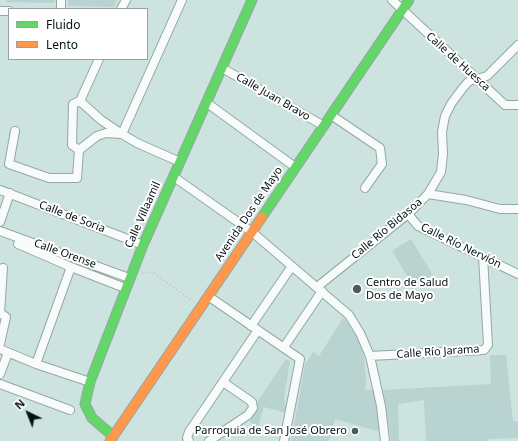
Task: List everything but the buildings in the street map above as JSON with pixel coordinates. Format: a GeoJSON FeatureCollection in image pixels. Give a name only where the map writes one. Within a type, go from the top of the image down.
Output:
{"type":"FeatureCollection","features":[{"type":"Feature","properties":{"kind":"street"},"geometry":{"type":"LineString","coordinates":[[122,134],[182,0]]}},
{"type":"Feature","properties":{"kind":"street","name":"Calle Villaamil"},"geometry":{"type":"LineString","coordinates":[[111,438],[92,418],[85,404],[90,382],[143,244],[252,0]]}},
{"type":"Feature","properties":{"kind":"street","name":"Calle de Huesca"},"geometry":{"type":"LineString","coordinates":[[392,0],[402,11],[505,105],[518,105]]}},
{"type":"Feature","properties":{"kind":"street","name":"Avenida Dos de Mayo"},"geometry":{"type":"LineString","coordinates":[[111,438],[409,0]]}},
{"type":"Feature","properties":{"kind":"street","name":"Calle Río Bidasoa"},"geometry":{"type":"LineString","coordinates":[[284,347],[320,289],[408,214],[428,194],[441,172],[443,154],[442,132],[445,116],[451,104],[468,82],[487,76],[518,45]]}},
{"type":"Feature","properties":{"kind":"street"},"geometry":{"type":"LineString","coordinates":[[79,150],[72,145],[73,104],[80,101],[99,60]]}},
{"type":"Feature","properties":{"kind":"street","name":"Calle Juan Bravo"},"geometry":{"type":"LineString","coordinates":[[222,68],[324,126]]}},
{"type":"Feature","properties":{"kind":"street"},"geometry":{"type":"LineString","coordinates":[[80,101],[101,120],[122,134],[180,162]]}},
{"type":"Feature","properties":{"kind":"street"},"geometry":{"type":"LineString","coordinates":[[207,103],[295,167]]}},
{"type":"Feature","properties":{"kind":"street"},"geometry":{"type":"LineString","coordinates":[[331,116],[380,148],[382,164],[365,188]]}},
{"type":"Feature","properties":{"kind":"street"},"geometry":{"type":"LineString","coordinates":[[15,131],[9,164],[49,178],[77,178],[79,150],[97,136],[106,133],[122,134]]}},
{"type":"Feature","properties":{"kind":"street"},"geometry":{"type":"LineString","coordinates":[[174,177],[252,232],[349,315],[360,333],[370,356],[381,406],[385,441]]}},
{"type":"Feature","properties":{"kind":"street","name":"Calle de Soria"},"geometry":{"type":"LineString","coordinates":[[0,190],[143,244]]}},
{"type":"Feature","properties":{"kind":"street"},"geometry":{"type":"LineString","coordinates":[[0,222],[10,193]]}},
{"type":"Feature","properties":{"kind":"street"},"geometry":{"type":"LineString","coordinates":[[428,194],[466,200],[500,209],[518,210]]}},
{"type":"Feature","properties":{"kind":"street","name":"Calle Río Nervión"},"geometry":{"type":"LineString","coordinates":[[408,214],[418,226],[518,274]]}},
{"type":"Feature","properties":{"kind":"street","name":"Calle Orense"},"geometry":{"type":"LineString","coordinates":[[0,231],[129,278]]}},
{"type":"Feature","properties":{"kind":"street"},"geometry":{"type":"LineString","coordinates":[[18,244],[125,288]]}},
{"type":"Feature","properties":{"kind":"street","name":"Calle Río Jarama"},"geometry":{"type":"LineString","coordinates":[[370,356],[484,350],[488,345],[483,257]]}},
{"type":"Feature","properties":{"kind":"street"},"geometry":{"type":"LineString","coordinates":[[189,441],[187,438],[188,432],[223,382],[292,266]]}},
{"type":"Feature","properties":{"kind":"street"},"geometry":{"type":"LineString","coordinates":[[36,364],[71,267]]}},
{"type":"Feature","properties":{"kind":"street"},"geometry":{"type":"LineString","coordinates":[[0,344],[6,317],[0,313],[3,268]]}},
{"type":"Feature","properties":{"kind":"street"},"geometry":{"type":"LineString","coordinates":[[208,296],[300,359],[284,441]]}},
{"type":"Feature","properties":{"kind":"street"},"geometry":{"type":"LineString","coordinates":[[0,374],[4,351],[36,364],[90,382]]}},
{"type":"Feature","properties":{"kind":"street"},"geometry":{"type":"LineString","coordinates":[[208,441],[248,415],[253,408],[252,402],[223,382]]}},
{"type":"Feature","properties":{"kind":"street"},"geometry":{"type":"LineString","coordinates":[[0,384],[70,410]]}},
{"type":"Feature","properties":{"kind":"path"},"geometry":{"type":"LineString","coordinates":[[133,269],[143,273],[152,272],[201,306]]}},
{"type":"Feature","properties":{"kind":"shaded area"},"geometry":{"type":"Polygon","coordinates":[[[6,0],[55,0],[55,3],[6,2],[6,0]]]}},
{"type":"Feature","properties":{"kind":"shaded area"},"geometry":{"type":"Polygon","coordinates":[[[68,0],[117,0],[113,7],[68,6],[68,0]]]}},
{"type":"Feature","properties":{"kind":"shaded area"},"geometry":{"type":"Polygon","coordinates":[[[411,239],[433,275],[414,287],[392,251],[411,239]]]}},
{"type":"Feature","properties":{"kind":"shaded area"},"geometry":{"type":"Polygon","coordinates":[[[343,318],[349,324],[360,344],[364,357],[366,378],[365,390],[373,390],[381,432],[335,419],[329,441],[291,441],[305,364],[313,352],[319,356],[343,318]]]}},
{"type":"Feature","properties":{"kind":"shaded area"},"geometry":{"type":"Polygon","coordinates":[[[490,355],[506,355],[513,421],[518,421],[518,438],[487,439],[487,441],[426,441],[424,400],[398,404],[399,441],[391,441],[383,390],[491,384],[490,355]]]}},
{"type":"Feature","properties":{"kind":"shaded area"},"geometry":{"type":"Polygon","coordinates":[[[286,359],[290,361],[284,398],[287,413],[264,407],[258,427],[250,422],[258,401],[286,359]]]}},
{"type":"Feature","properties":{"kind":"traffic: fast"},"geometry":{"type":"LineString","coordinates":[[113,436],[92,418],[85,404],[90,382],[143,245],[252,0]]}},
{"type":"Feature","properties":{"kind":"traffic: fast"},"geometry":{"type":"LineString","coordinates":[[262,217],[409,0]]}},
{"type":"Feature","properties":{"kind":"traffic: slow"},"geometry":{"type":"LineString","coordinates":[[110,441],[262,217]]}},
{"type":"Feature","properties":{"kind":"place","name":"Centro de Salud Dos de Mayo"},"geometry":{"type":"Point","coordinates":[357,289]}},
{"type":"Feature","properties":{"kind":"place","name":"Parroquia de San José Obrero"},"geometry":{"type":"Point","coordinates":[355,431]}}]}
